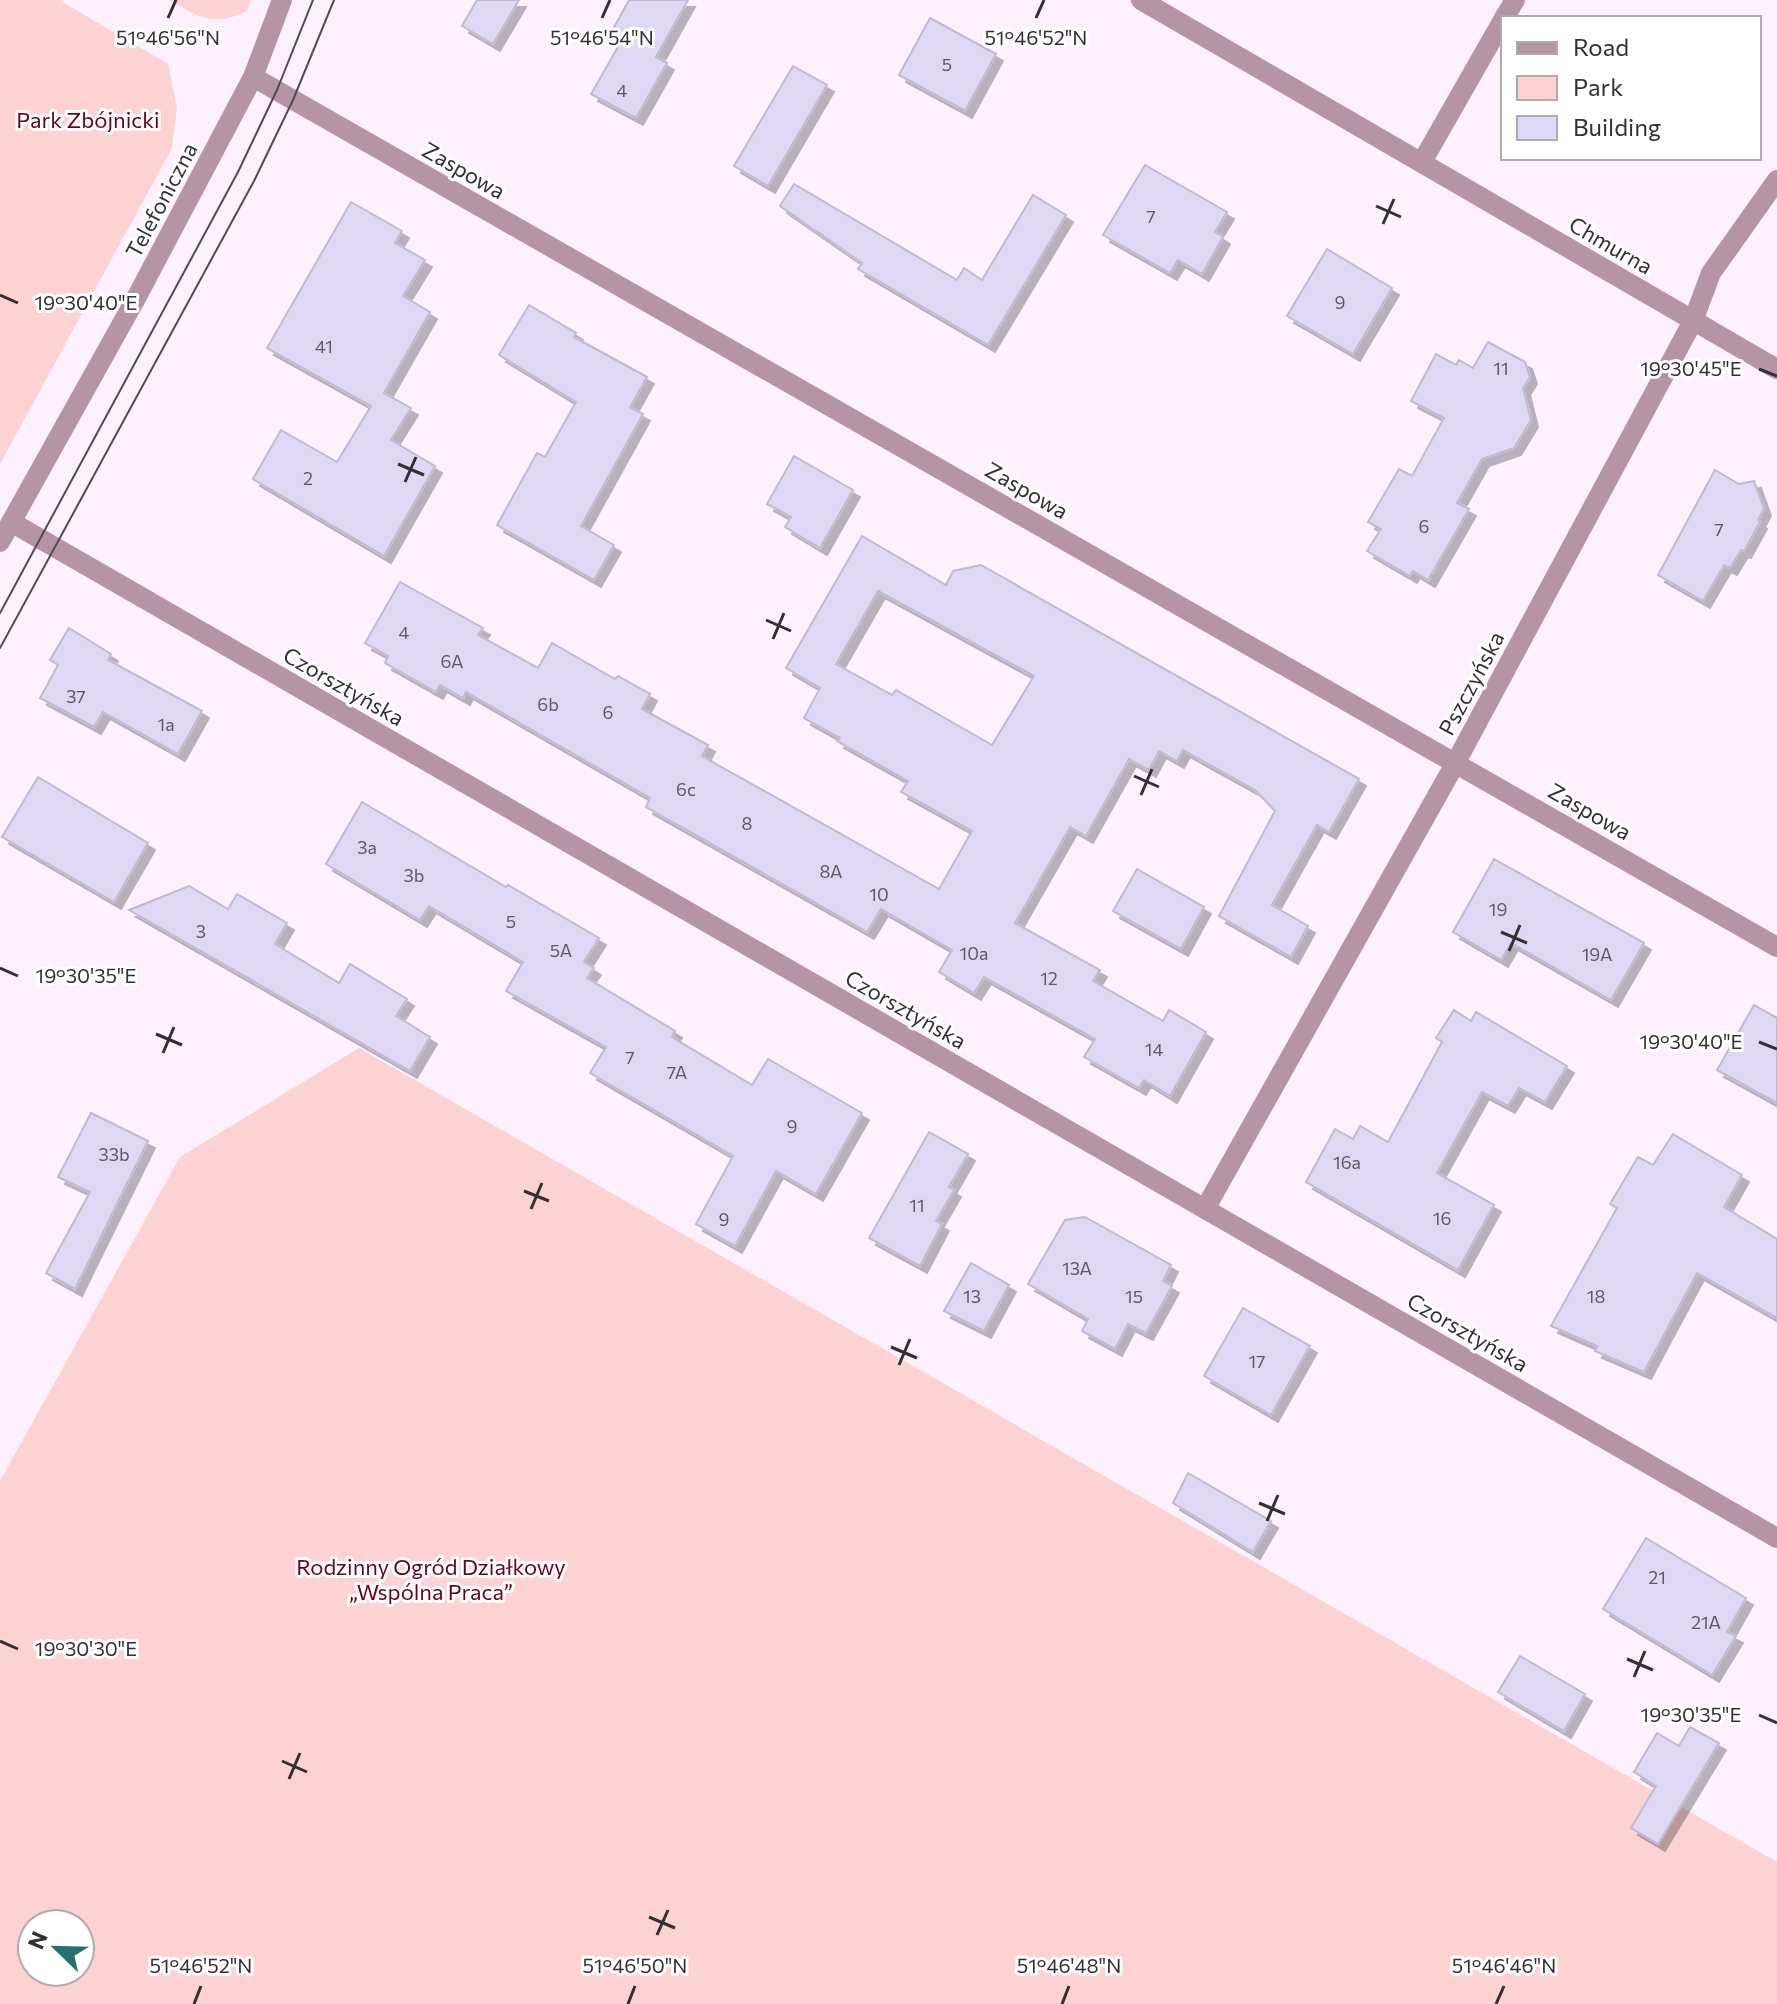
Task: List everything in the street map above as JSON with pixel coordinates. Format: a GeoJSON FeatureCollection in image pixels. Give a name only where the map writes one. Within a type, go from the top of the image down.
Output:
{"type":"FeatureCollection","features":[{"type":"Feature","properties":{"kind":"street","name":"Telefoniczna"},"geometry":{"type":"LineString","coordinates":[[0,542],[134,302],[253,77],[282,0]]}},
{"type":"Feature","properties":{"kind":"street","name":"Chmurna"},"geometry":{"type":"LineString","coordinates":[[1141,0],[1777,369]]}},
{"type":"Feature","properties":{"kind":"street"},"geometry":{"type":"LineString","coordinates":[[1422,162],[1501,24]]}},
{"type":"Feature","properties":{"kind":"street","name":"Zaspowa"},"geometry":{"type":"LineString","coordinates":[[253,77],[1777,947]]}},
{"type":"Feature","properties":{"kind":"street","name":"Pszczyńska"},"geometry":{"type":"LineString","coordinates":[[1205,1209],[1456,762],[1693,321],[1711,273],[1777,180]]}},
{"type":"Feature","properties":{"kind":"street","name":"Czorsztyńska"},"geometry":{"type":"LineString","coordinates":[[11,522],[1777,1538]]}},
{"type":"Feature","properties":{"kind":"green space","name":"Park Zbójnicki"},"geometry":{"type":"Polygon","coordinates":[[[0,0],[59,0],[168,64],[177,108],[172,148],[0,464],[0,0]]]}},
{"type":"Feature","properties":{"kind":"green space"},"geometry":{"type":"Polygon","coordinates":[[[170,0],[251,0],[247,11],[216,19],[199,16],[170,0]]]}},
{"type":"Feature","properties":{"kind":"green space","name":"Rodzinny Ogród Działkowy „Wspólna Praca”"},"geometry":{"type":"Polygon","coordinates":[[[359,1048],[1777,1862],[1777,2004],[0,2004],[0,1481],[180,1157],[359,1048]]]}},
{"type":"Feature","properties":{"kind":"building"},"geometry":{"type":"Polygon","coordinates":[[[477,0],[519,0],[493,44],[462,26],[477,0]]]}},
{"type":"Feature","properties":{"kind":"building"},"geometry":{"type":"Polygon","coordinates":[[[629,0],[688,0],[656,57],[667,63],[636,118],[591,94],[622,40],[611,33],[629,0]]]}},
{"type":"Feature","properties":{"kind":"building"},"geometry":{"type":"Polygon","coordinates":[[[930,18],[996,54],[965,111],[899,75],[930,18]]]}},
{"type":"Feature","properties":{"kind":"building"},"geometry":{"type":"Polygon","coordinates":[[[793,66],[827,85],[768,186],[734,166],[793,66]]]}},
{"type":"Feature","properties":{"kind":"building"},"geometry":{"type":"Polygon","coordinates":[[[1145,165],[1227,212],[1215,232],[1223,237],[1202,274],[1178,260],[1170,273],[1103,235],[1145,165]]]}},
{"type":"Feature","properties":{"kind":"building"},"geometry":{"type":"Polygon","coordinates":[[[794,184],[957,280],[964,268],[982,280],[1033,195],[1066,215],[988,345],[858,269],[862,263],[780,206],[794,184]]]}},
{"type":"Feature","properties":{"kind":"building"},"geometry":{"type":"Polygon","coordinates":[[[351,202],[402,231],[395,243],[425,260],[403,296],[430,312],[384,393],[411,408],[391,440],[435,466],[384,556],[253,479],[281,430],[337,462],[371,406],[267,348],[351,202]]]}},
{"type":"Feature","properties":{"kind":"building"},"geometry":{"type":"Polygon","coordinates":[[[1327,249],[1392,288],[1353,354],[1287,316],[1327,249]]]}},
{"type":"Feature","properties":{"kind":"building"},"geometry":{"type":"Polygon","coordinates":[[[529,305],[576,333],[574,337],[647,377],[630,407],[643,414],[581,526],[614,545],[594,580],[497,525],[537,453],[545,457],[576,402],[499,355],[529,305]]]}},
{"type":"Feature","properties":{"kind":"building"},"geometry":{"type":"Polygon","coordinates":[[[1488,342],[1525,362],[1530,377],[1523,388],[1531,420],[1514,448],[1482,459],[1457,503],[1469,509],[1428,580],[1413,571],[1410,576],[1367,551],[1381,529],[1368,522],[1399,469],[1412,476],[1444,418],[1411,401],[1436,354],[1456,365],[1459,360],[1473,368],[1488,342]]]}},
{"type":"Feature","properties":{"kind":"building"},"geometry":{"type":"Polygon","coordinates":[[[794,456],[853,490],[820,548],[785,527],[791,517],[767,504],[794,456]]]}},
{"type":"Feature","properties":{"kind":"building"},"geometry":{"type":"Polygon","coordinates":[[[1715,470],[1739,484],[1754,481],[1764,509],[1744,551],[1741,550],[1730,568],[1724,565],[1703,601],[1658,575],[1715,470]]]}},
{"type":"Feature","properties":{"kind":"building"},"geometry":{"type":"Polygon","coordinates":[[[862,536],[946,585],[953,571],[981,565],[1359,779],[1329,832],[1317,825],[1272,905],[1308,926],[1291,957],[1219,916],[1275,811],[1255,790],[1183,750],[1177,761],[1159,751],[1149,770],[1129,759],[1086,836],[1070,827],[1015,923],[1100,970],[1093,981],[1163,1021],[1169,1010],[1206,1032],[1170,1096],[1144,1080],[1139,1088],[1084,1057],[1095,1039],[984,977],[974,993],[939,972],[952,950],[881,909],[867,932],[646,807],[650,798],[466,692],[463,698],[440,685],[436,692],[385,663],[388,656],[365,643],[400,582],[483,628],[478,635],[538,668],[552,643],[615,679],[618,676],[650,694],[642,709],[708,745],[702,756],[939,889],[972,831],[901,792],[908,781],[837,741],[840,738],[804,718],[820,688],[786,668],[862,536]],[[878,591],[836,664],[892,695],[896,690],[992,745],[1034,676],[878,591]]]}},
{"type":"Feature","properties":{"kind":"building"},"geometry":{"type":"Polygon","coordinates":[[[69,628],[111,654],[108,660],[202,711],[178,754],[103,712],[94,727],[40,698],[58,665],[50,660],[69,628]]]}},
{"type":"Feature","properties":{"kind":"building"},"geometry":{"type":"Polygon","coordinates":[[[38,777],[148,843],[114,902],[2,837],[38,777]]]}},
{"type":"Feature","properties":{"kind":"building"},"geometry":{"type":"Polygon","coordinates":[[[362,802],[599,938],[584,962],[594,968],[587,978],[675,1031],[672,1037],[752,1085],[768,1059],[862,1113],[816,1194],[776,1171],[735,1246],[696,1224],[733,1156],[590,1073],[606,1047],[506,991],[523,962],[429,906],[420,920],[326,864],[362,802]]]}},
{"type":"Feature","properties":{"kind":"building"},"geometry":{"type":"Polygon","coordinates":[[[1494,859],[1644,943],[1611,1000],[1511,943],[1501,960],[1453,932],[1494,859]]]}},
{"type":"Feature","properties":{"kind":"building"},"geometry":{"type":"Polygon","coordinates":[[[1137,869],[1204,907],[1181,949],[1113,911],[1137,869]]]}},
{"type":"Feature","properties":{"kind":"building"},"geometry":{"type":"Polygon","coordinates":[[[189,886],[228,909],[237,894],[287,923],[275,944],[339,983],[350,964],[407,999],[396,1016],[430,1037],[410,1071],[129,910],[189,886]]]}},
{"type":"Feature","properties":{"kind":"building"},"geometry":{"type":"Polygon","coordinates":[[[1754,1005],[1777,1018],[1777,1103],[1717,1070],[1754,1005]]]}},
{"type":"Feature","properties":{"kind":"building"},"geometry":{"type":"Polygon","coordinates":[[[1454,1010],[1471,1021],[1476,1012],[1567,1066],[1545,1102],[1519,1088],[1508,1106],[1482,1092],[1437,1173],[1494,1205],[1458,1270],[1306,1182],[1335,1129],[1353,1139],[1360,1126],[1388,1142],[1442,1042],[1436,1038],[1454,1010]]]}},
{"type":"Feature","properties":{"kind":"building"},"geometry":{"type":"Polygon","coordinates":[[[91,1113],[148,1141],[75,1289],[46,1273],[90,1192],[58,1177],[91,1113]]]}},
{"type":"Feature","properties":{"kind":"building"},"geometry":{"type":"Polygon","coordinates":[[[929,1132],[968,1154],[949,1187],[954,1190],[936,1221],[942,1224],[920,1266],[869,1238],[929,1132]]]}},
{"type":"Feature","properties":{"kind":"building"},"geometry":{"type":"Polygon","coordinates":[[[1673,1134],[1742,1175],[1724,1207],[1777,1239],[1777,1318],[1697,1273],[1644,1372],[1595,1351],[1597,1346],[1551,1326],[1617,1208],[1610,1204],[1638,1157],[1653,1165],[1673,1134]]]}},
{"type":"Feature","properties":{"kind":"building"},"geometry":{"type":"Polygon","coordinates":[[[1085,1217],[1171,1265],[1163,1281],[1172,1286],[1146,1333],[1128,1324],[1115,1349],[1082,1331],[1088,1319],[1028,1284],[1065,1220],[1085,1217]]]}},
{"type":"Feature","properties":{"kind":"building"},"geometry":{"type":"Polygon","coordinates":[[[971,1263],[1009,1285],[984,1331],[944,1311],[971,1263]]]}},
{"type":"Feature","properties":{"kind":"building"},"geometry":{"type":"Polygon","coordinates":[[[1243,1308],[1310,1346],[1271,1415],[1204,1376],[1243,1308]]]}},
{"type":"Feature","properties":{"kind":"building"},"geometry":{"type":"Polygon","coordinates":[[[1188,1473],[1271,1521],[1253,1552],[1173,1503],[1188,1473]]]}},
{"type":"Feature","properties":{"kind":"building"},"geometry":{"type":"Polygon","coordinates":[[[1646,1538],[1746,1598],[1727,1632],[1736,1636],[1712,1675],[1603,1609],[1646,1538]]]}},
{"type":"Feature","properties":{"kind":"building"},"geometry":{"type":"Polygon","coordinates":[[[1520,1656],[1585,1694],[1564,1731],[1498,1692],[1520,1656]]]}},
{"type":"Feature","properties":{"kind":"building"},"geometry":{"type":"Polygon","coordinates":[[[1690,1727],[1719,1743],[1658,1844],[1631,1828],[1656,1786],[1634,1772],[1657,1733],[1679,1746],[1690,1727]]]}},
{"type":"Feature","properties":{"kind":"tram line"},"geometry":{"type":"LineString","coordinates":[[0,613],[238,172],[277,90],[313,0]]}},
{"type":"Feature","properties":{"kind":"tram line"},"geometry":{"type":"LineString","coordinates":[[0,648],[254,181],[293,100],[334,0]]}}]}
